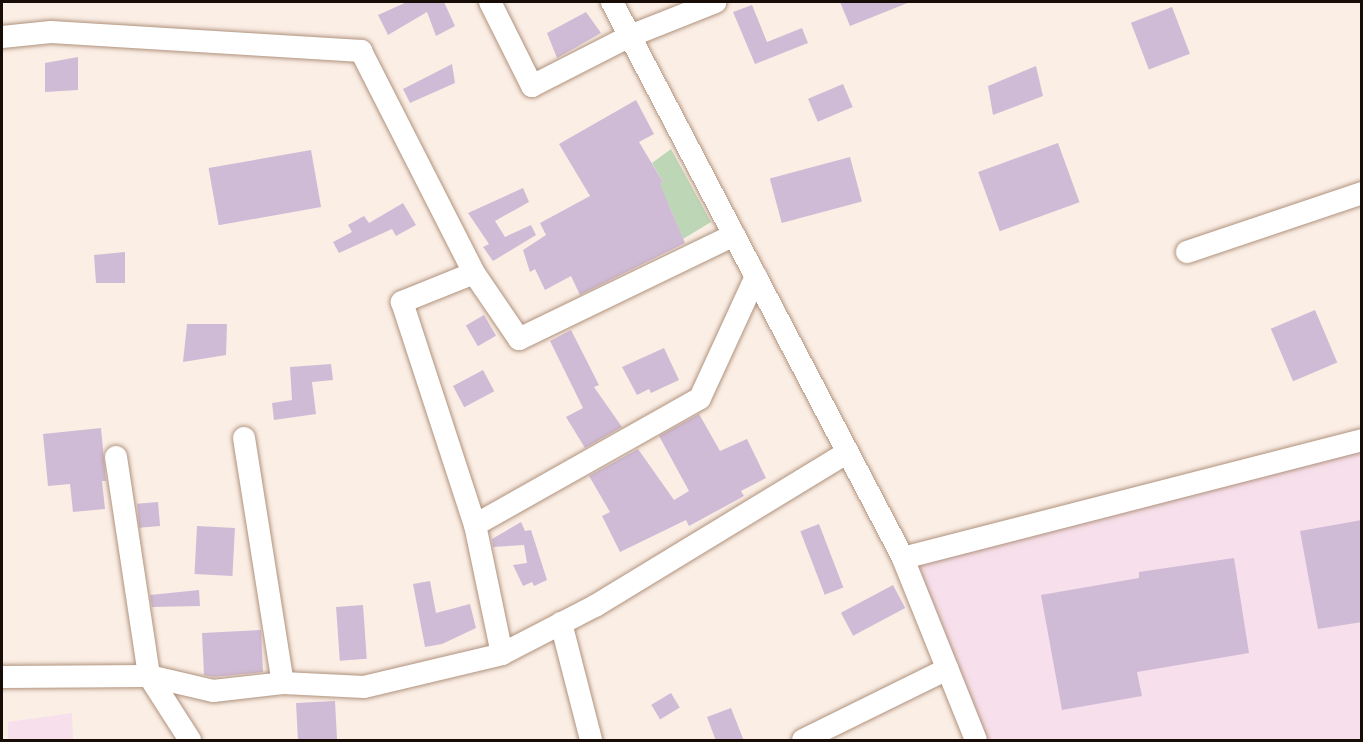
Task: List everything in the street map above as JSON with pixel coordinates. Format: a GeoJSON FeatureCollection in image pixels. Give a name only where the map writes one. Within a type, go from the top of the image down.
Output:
{"type":"FeatureCollection","features":[{"type":"Feature","properties":{"kind":"street"},"geometry":{"type":"LineString","coordinates":[[490,2],[532,86],[630,36],[716,2]]}},
{"type":"Feature","properties":{"kind":"street"},"geometry":{"type":"LineString","coordinates":[[612,2],[903,558],[976,741]]}},
{"type":"Feature","properties":{"kind":"street"},"geometry":{"type":"LineString","coordinates":[[2,37],[51,32],[362,51],[474,273],[519,339],[734,234]]}},
{"type":"Feature","properties":{"kind":"street"},"geometry":{"type":"LineString","coordinates":[[1187,252],[1362,193]]}},
{"type":"Feature","properties":{"kind":"street"},"geometry":{"type":"LineString","coordinates":[[474,273],[402,302],[475,525],[502,654]]}},
{"type":"Feature","properties":{"kind":"street"},"geometry":{"type":"LineString","coordinates":[[475,525],[700,398],[756,276]]}},
{"type":"Feature","properties":{"kind":"street"},"geometry":{"type":"LineString","coordinates":[[244,438],[283,683]]}},
{"type":"Feature","properties":{"kind":"street"},"geometry":{"type":"LineString","coordinates":[[903,558],[1362,440]]}},
{"type":"Feature","properties":{"kind":"street"},"geometry":{"type":"LineString","coordinates":[[2,678],[149,676],[213,691],[283,683],[364,687],[502,654],[595,606],[848,452]]}},
{"type":"Feature","properties":{"kind":"street"},"geometry":{"type":"LineString","coordinates":[[116,457],[149,676],[190,741]]}},
{"type":"Feature","properties":{"kind":"street"},"geometry":{"type":"LineString","coordinates":[[561,623],[591,741]]}},
{"type":"Feature","properties":{"kind":"street"},"geometry":{"type":"LineString","coordinates":[[803,741],[947,669]]}},
{"type":"Feature","properties":{"kind":"shaded area"},"geometry":{"type":"Polygon","coordinates":[[[1361,440],[1361,740],[975,740],[903,558],[1361,440]]]}},
{"type":"Feature","properties":{"kind":"shaded area"},"geometry":{"type":"Polygon","coordinates":[[[72,713],[73,740],[8,740],[8,722],[72,713]]]}},
{"type":"Feature","properties":{"kind":"green space"},"geometry":{"type":"Polygon","coordinates":[[[671,149],[711,222],[683,239],[668,203],[570,234],[663,182],[652,163],[671,149]]]}},
{"type":"Feature","properties":{"kind":"building"},"geometry":{"type":"Polygon","coordinates":[[[407,2],[444,2],[455,26],[436,36],[427,12],[388,35],[378,15],[407,2]]]}},
{"type":"Feature","properties":{"kind":"building"},"geometry":{"type":"Polygon","coordinates":[[[840,2],[910,2],[850,26],[840,2]]]}},
{"type":"Feature","properties":{"kind":"building"},"geometry":{"type":"Polygon","coordinates":[[[752,5],[767,42],[802,28],[808,43],[755,64],[733,12],[752,5]]]}},
{"type":"Feature","properties":{"kind":"building"},"geometry":{"type":"Polygon","coordinates":[[[1172,7],[1190,54],[1149,69],[1131,23],[1172,7]]]}},
{"type":"Feature","properties":{"kind":"building"},"geometry":{"type":"Polygon","coordinates":[[[586,12],[601,33],[557,58],[547,33],[586,12]]]}},
{"type":"Feature","properties":{"kind":"building"},"geometry":{"type":"Polygon","coordinates":[[[78,57],[78,90],[45,92],[45,63],[78,57]]]}},
{"type":"Feature","properties":{"kind":"building"},"geometry":{"type":"Polygon","coordinates":[[[452,64],[455,83],[410,103],[403,89],[452,64]]]}},
{"type":"Feature","properties":{"kind":"building"},"geometry":{"type":"Polygon","coordinates":[[[1036,66],[1043,96],[993,115],[988,86],[1036,66]]]}},
{"type":"Feature","properties":{"kind":"building"},"geometry":{"type":"Polygon","coordinates":[[[843,84],[853,107],[818,122],[808,99],[843,84]]]}},
{"type":"Feature","properties":{"kind":"building"},"geometry":{"type":"Polygon","coordinates":[[[636,100],[654,134],[639,142],[663,182],[660,184],[685,243],[580,295],[571,276],[545,290],[535,269],[530,272],[523,250],[546,235],[540,223],[590,196],[559,144],[636,100]]]}},
{"type":"Feature","properties":{"kind":"building"},"geometry":{"type":"Polygon","coordinates":[[[1058,143],[1080,202],[1000,231],[978,172],[1058,143]]]}},
{"type":"Feature","properties":{"kind":"building"},"geometry":{"type":"Polygon","coordinates":[[[311,150],[321,207],[219,225],[209,168],[311,150]]]}},
{"type":"Feature","properties":{"kind":"building"},"geometry":{"type":"Polygon","coordinates":[[[850,157],[862,201],[782,223],[770,178],[850,157]]]}},
{"type":"Feature","properties":{"kind":"building"},"geometry":{"type":"Polygon","coordinates":[[[523,188],[529,202],[495,221],[505,237],[531,225],[536,235],[493,261],[483,247],[489,244],[468,213],[523,188]]]}},
{"type":"Feature","properties":{"kind":"building"},"geometry":{"type":"Polygon","coordinates":[[[403,203],[416,225],[396,236],[392,229],[339,253],[333,242],[352,232],[348,225],[364,216],[369,223],[403,203]]]}},
{"type":"Feature","properties":{"kind":"building"},"geometry":{"type":"Polygon","coordinates":[[[125,252],[125,283],[96,283],[94,255],[125,252]]]}},
{"type":"Feature","properties":{"kind":"building"},"geometry":{"type":"Polygon","coordinates":[[[1315,310],[1337,362],[1293,381],[1271,329],[1315,310]]]}},
{"type":"Feature","properties":{"kind":"building"},"geometry":{"type":"Polygon","coordinates":[[[484,315],[496,336],[478,346],[466,326],[484,315]]]}},
{"type":"Feature","properties":{"kind":"building"},"geometry":{"type":"Polygon","coordinates":[[[187,324],[227,324],[226,355],[183,362],[187,324]]]}},
{"type":"Feature","properties":{"kind":"building"},"geometry":{"type":"Polygon","coordinates":[[[571,330],[599,385],[594,387],[622,427],[585,448],[566,417],[583,408],[550,341],[571,330]]]}},
{"type":"Feature","properties":{"kind":"building"},"geometry":{"type":"Polygon","coordinates":[[[664,348],[679,380],[651,393],[649,389],[637,395],[622,367],[664,348]]]}},
{"type":"Feature","properties":{"kind":"building"},"geometry":{"type":"Polygon","coordinates":[[[331,364],[333,380],[312,382],[316,414],[274,420],[272,403],[292,400],[290,367],[331,364]]]}},
{"type":"Feature","properties":{"kind":"building"},"geometry":{"type":"Polygon","coordinates":[[[483,370],[494,391],[464,407],[453,386],[483,370]]]}},
{"type":"Feature","properties":{"kind":"building"},"geometry":{"type":"Polygon","coordinates":[[[699,414],[720,451],[747,439],[766,478],[741,491],[744,496],[689,526],[686,520],[620,552],[602,516],[610,512],[589,476],[638,449],[674,500],[689,491],[659,436],[699,414]]]}},
{"type":"Feature","properties":{"kind":"building"},"geometry":{"type":"Polygon","coordinates":[[[101,428],[106,481],[102,481],[105,509],[73,512],[70,484],[48,486],[43,434],[101,428]]]}},
{"type":"Feature","properties":{"kind":"building"},"geometry":{"type":"Polygon","coordinates":[[[158,502],[160,526],[139,528],[137,504],[158,502]]]}},
{"type":"Feature","properties":{"kind":"building"},"geometry":{"type":"Polygon","coordinates":[[[1362,520],[1362,622],[1318,629],[1300,531],[1362,520]]]}},
{"type":"Feature","properties":{"kind":"building"},"geometry":{"type":"Polygon","coordinates":[[[521,522],[525,531],[531,530],[547,580],[534,586],[532,582],[523,586],[513,565],[527,563],[524,545],[493,547],[492,539],[521,522]]]}},
{"type":"Feature","properties":{"kind":"building"},"geometry":{"type":"Polygon","coordinates":[[[819,524],[843,587],[825,595],[800,531],[819,524]]]}},
{"type":"Feature","properties":{"kind":"building"},"geometry":{"type":"Polygon","coordinates":[[[197,526],[235,528],[232,576],[194,574],[197,526]]]}},
{"type":"Feature","properties":{"kind":"building"},"geometry":{"type":"Polygon","coordinates":[[[1234,558],[1249,653],[1137,672],[1142,696],[1062,710],[1041,595],[1139,578],[1139,572],[1234,558]]]}},
{"type":"Feature","properties":{"kind":"building"},"geometry":{"type":"Polygon","coordinates":[[[430,581],[436,613],[470,604],[476,628],[442,644],[425,647],[413,584],[430,581]]]}},
{"type":"Feature","properties":{"kind":"building"},"geometry":{"type":"Polygon","coordinates":[[[893,585],[905,608],[853,636],[841,613],[893,585]]]}},
{"type":"Feature","properties":{"kind":"building"},"geometry":{"type":"Polygon","coordinates":[[[199,590],[200,606],[152,607],[150,595],[199,590]]]}},
{"type":"Feature","properties":{"kind":"building"},"geometry":{"type":"Polygon","coordinates":[[[363,605],[367,659],[340,661],[336,607],[363,605]]]}},
{"type":"Feature","properties":{"kind":"building"},"geometry":{"type":"Polygon","coordinates":[[[261,630],[263,672],[214,677],[204,675],[202,633],[261,630]]]}},
{"type":"Feature","properties":{"kind":"building"},"geometry":{"type":"Polygon","coordinates":[[[671,693],[680,708],[660,719],[651,705],[671,693]]]}},
{"type":"Feature","properties":{"kind":"building"},"geometry":{"type":"Polygon","coordinates":[[[335,701],[337,740],[298,740],[296,703],[335,701]]]}},
{"type":"Feature","properties":{"kind":"building"},"geometry":{"type":"Polygon","coordinates":[[[731,708],[744,741],[716,741],[707,717],[731,708]]]}}]}
